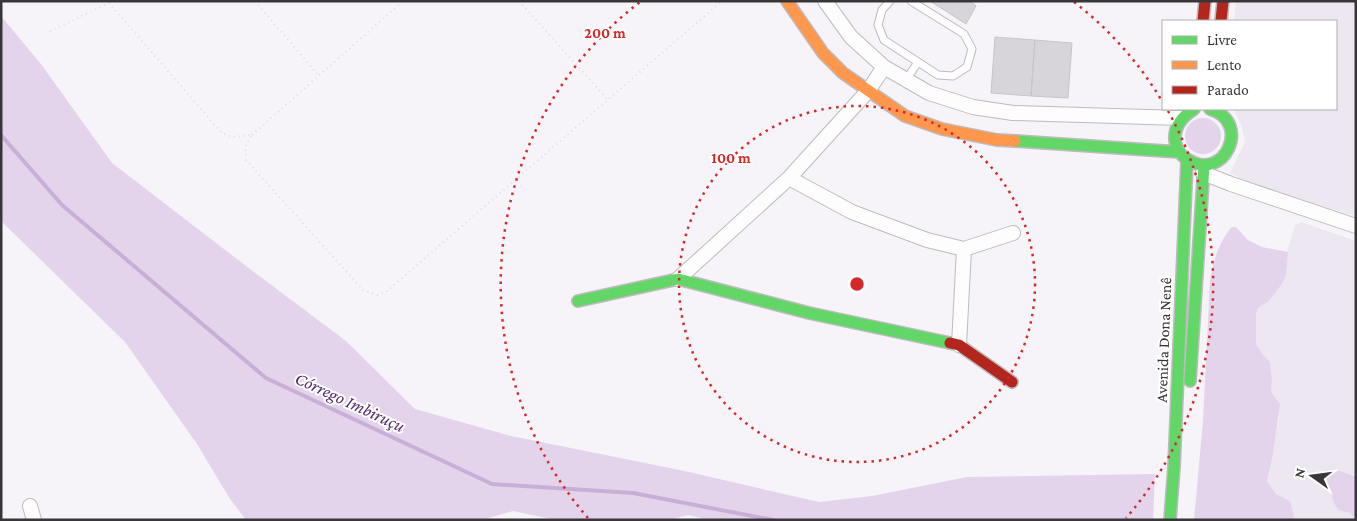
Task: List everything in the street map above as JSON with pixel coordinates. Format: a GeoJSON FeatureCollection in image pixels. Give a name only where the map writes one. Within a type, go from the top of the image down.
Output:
{"type":"FeatureCollection","features":[{"type":"Feature","properties":{"kind":"street"},"geometry":{"type":"LineString","coordinates":[[787,1],[823,53],[844,73],[906,116],[942,129],[997,140],[1183,156],[1231,184],[1356,226]]}},
{"type":"Feature","properties":{"kind":"street"},"geometry":{"type":"LineString","coordinates":[[825,1],[851,37],[884,67],[929,93],[973,107],[1013,113],[1181,118],[1193,110]]}},
{"type":"Feature","properties":{"kind":"street"},"geometry":{"type":"LineString","coordinates":[[1203,20],[1205,1]]}},
{"type":"Feature","properties":{"kind":"street"},"geometry":{"type":"LineString","coordinates":[[1221,20],[1223,1]]}},
{"type":"Feature","properties":{"kind":"street"},"geometry":{"type":"LineString","coordinates":[[678,279],[789,178],[868,91],[884,67]]}},
{"type":"Feature","properties":{"kind":"street"},"geometry":{"type":"LineString","coordinates":[[1204,169],[1217,162],[1228,151],[1232,140],[1231,128],[1225,118],[1213,110]]}},
{"type":"Feature","properties":{"kind":"street","name":"Avenida Dona Nenê"},"geometry":{"type":"LineString","coordinates":[[1170,520],[1174,467],[1183,156],[1175,143],[1175,130],[1181,118]]}},
{"type":"Feature","properties":{"kind":"street","name":"Avenida Dona Nenê"},"geometry":{"type":"LineString","coordinates":[[1190,392],[1204,169]]}},
{"type":"Feature","properties":{"kind":"street"},"geometry":{"type":"LineString","coordinates":[[789,178],[852,212],[927,240],[964,250],[1013,233]]}},
{"type":"Feature","properties":{"kind":"street"},"geometry":{"type":"LineString","coordinates":[[959,345],[964,250]]}},
{"type":"Feature","properties":{"kind":"street"},"geometry":{"type":"LineString","coordinates":[[578,302],[678,279],[809,313],[959,345],[1012,382]]}},
{"type":"Feature","properties":{"kind":"street"},"geometry":{"type":"LineString","coordinates":[[1182,520],[1187,431]]}},
{"type":"Feature","properties":{"kind":"street"},"geometry":{"type":"LineString","coordinates":[[30,506],[34,520]]}},
{"type":"Feature","properties":{"kind":"lane"},"geometry":{"type":"LineString","coordinates":[[890,1],[882,10],[878,25],[884,40],[938,75],[953,76],[967,67],[972,49],[964,34],[911,1]]}},
{"type":"Feature","properties":{"kind":"lane"},"geometry":{"type":"LineString","coordinates":[[906,80],[918,62]]}},
{"type":"Feature","properties":{"kind":"path"},"geometry":{"type":"LineString","coordinates":[[255,1],[318,76]]}},
{"type":"Feature","properties":{"kind":"path"},"geometry":{"type":"LineString","coordinates":[[403,1],[252,135],[245,146],[246,160],[363,290],[377,295],[387,291],[722,1]]}},
{"type":"Feature","properties":{"kind":"path"},"geometry":{"type":"LineString","coordinates":[[519,1],[608,100]]}},
{"type":"Feature","properties":{"kind":"path"},"geometry":{"type":"LineString","coordinates":[[50,31],[110,2],[221,132],[231,137],[252,135]]}},
{"type":"Feature","properties":{"kind":"shaded area"},"geometry":{"type":"Polygon","coordinates":[[[1236,1],[1356,1],[1356,216],[1254,186],[1230,173],[1245,142],[1242,127],[1234,110],[1337,110],[1337,20],[1234,20],[1236,1]]]}},
{"type":"Feature","properties":{"kind":"shaded area"},"geometry":{"type":"Polygon","coordinates":[[[1,16],[41,64],[112,163],[346,341],[415,409],[511,436],[680,470],[819,502],[872,496],[967,477],[1155,474],[1153,520],[710,520],[688,515],[668,520],[556,520],[513,511],[482,520],[246,520],[230,499],[197,444],[125,342],[1,221],[1,16]]]}},
{"type":"Feature","properties":{"kind":"shaded area"},"geometry":{"type":"Polygon","coordinates":[[[1203,118],[1210,119],[1216,123],[1220,129],[1220,143],[1216,149],[1210,153],[1203,154],[1196,153],[1190,149],[1186,143],[1185,136],[1186,129],[1190,123],[1196,119],[1203,118]]]}},
{"type":"Feature","properties":{"kind":"shaded area"},"geometry":{"type":"Polygon","coordinates":[[[1301,222],[1356,241],[1356,477],[1335,469],[1324,470],[1338,510],[1350,513],[1356,520],[1295,520],[1290,501],[1276,494],[1267,481],[1279,417],[1271,392],[1270,362],[1256,344],[1256,315],[1258,308],[1268,302],[1282,284],[1286,275],[1288,248],[1295,225],[1301,222]]]}},
{"type":"Feature","properties":{"kind":"shaded area"},"geometry":{"type":"Polygon","coordinates":[[[1232,227],[1236,227],[1248,240],[1262,247],[1288,252],[1286,275],[1282,284],[1268,302],[1258,308],[1256,315],[1256,344],[1270,362],[1271,392],[1280,404],[1267,481],[1276,494],[1290,501],[1295,520],[1194,520],[1203,421],[1210,280],[1217,252],[1232,227]]]}},
{"type":"Feature","properties":{"kind":"shaded area"},"geometry":{"type":"Polygon","coordinates":[[[1335,469],[1356,477],[1356,520],[1350,513],[1338,510],[1334,503],[1324,470],[1335,469]]]}},
{"type":"Feature","properties":{"kind":"building"},"geometry":{"type":"Polygon","coordinates":[[[930,1],[970,1],[976,6],[966,24],[930,1]]]}},
{"type":"Feature","properties":{"kind":"building"},"geometry":{"type":"Polygon","coordinates":[[[995,37],[1035,40],[1031,96],[991,93],[995,37]]]}},
{"type":"Feature","properties":{"kind":"building"},"geometry":{"type":"Polygon","coordinates":[[[1035,40],[1072,43],[1068,98],[1031,96],[1035,40]]]}},
{"type":"Feature","properties":{"kind":"waterway","name":"Córrego Imbiruçu"},"geometry":{"type":"LineString","coordinates":[[1,135],[62,205],[266,378],[492,484],[633,493],[773,520]]}},
{"type":"Feature","properties":{"kind":"traffic: fast"},"geometry":{"type":"LineString","coordinates":[[1193,110],[1180,122],[1176,130],[1175,140],[1177,148],[1182,155],[1200,165],[1212,164],[1222,158],[1228,148],[1231,137],[1230,126],[1223,116],[1212,110]]}},
{"type":"Feature","properties":{"kind":"traffic: fast"},"geometry":{"type":"LineString","coordinates":[[1015,141],[1179,152]]}},
{"type":"Feature","properties":{"kind":"traffic: fast"},"geometry":{"type":"LineString","coordinates":[[1170,520],[1187,160]]}},
{"type":"Feature","properties":{"kind":"traffic: fast"},"geometry":{"type":"LineString","coordinates":[[1190,381],[1204,165]]}},
{"type":"Feature","properties":{"kind":"traffic: fast"},"geometry":{"type":"LineString","coordinates":[[578,301],[678,279],[809,313],[950,343]]}},
{"type":"Feature","properties":{"kind":"traffic: slow"},"geometry":{"type":"LineString","coordinates":[[787,1],[823,53],[843,73],[905,116],[942,129],[997,140],[1015,141]]}},
{"type":"Feature","properties":{"kind":"traffic: jam"},"geometry":{"type":"LineString","coordinates":[[1203,20],[1205,1]]}},
{"type":"Feature","properties":{"kind":"traffic: jam"},"geometry":{"type":"LineString","coordinates":[[1221,20],[1223,1]]}},
{"type":"Feature","properties":{"kind":"traffic: jam"},"geometry":{"type":"LineString","coordinates":[[950,343],[959,345],[1012,382]]}}]}
